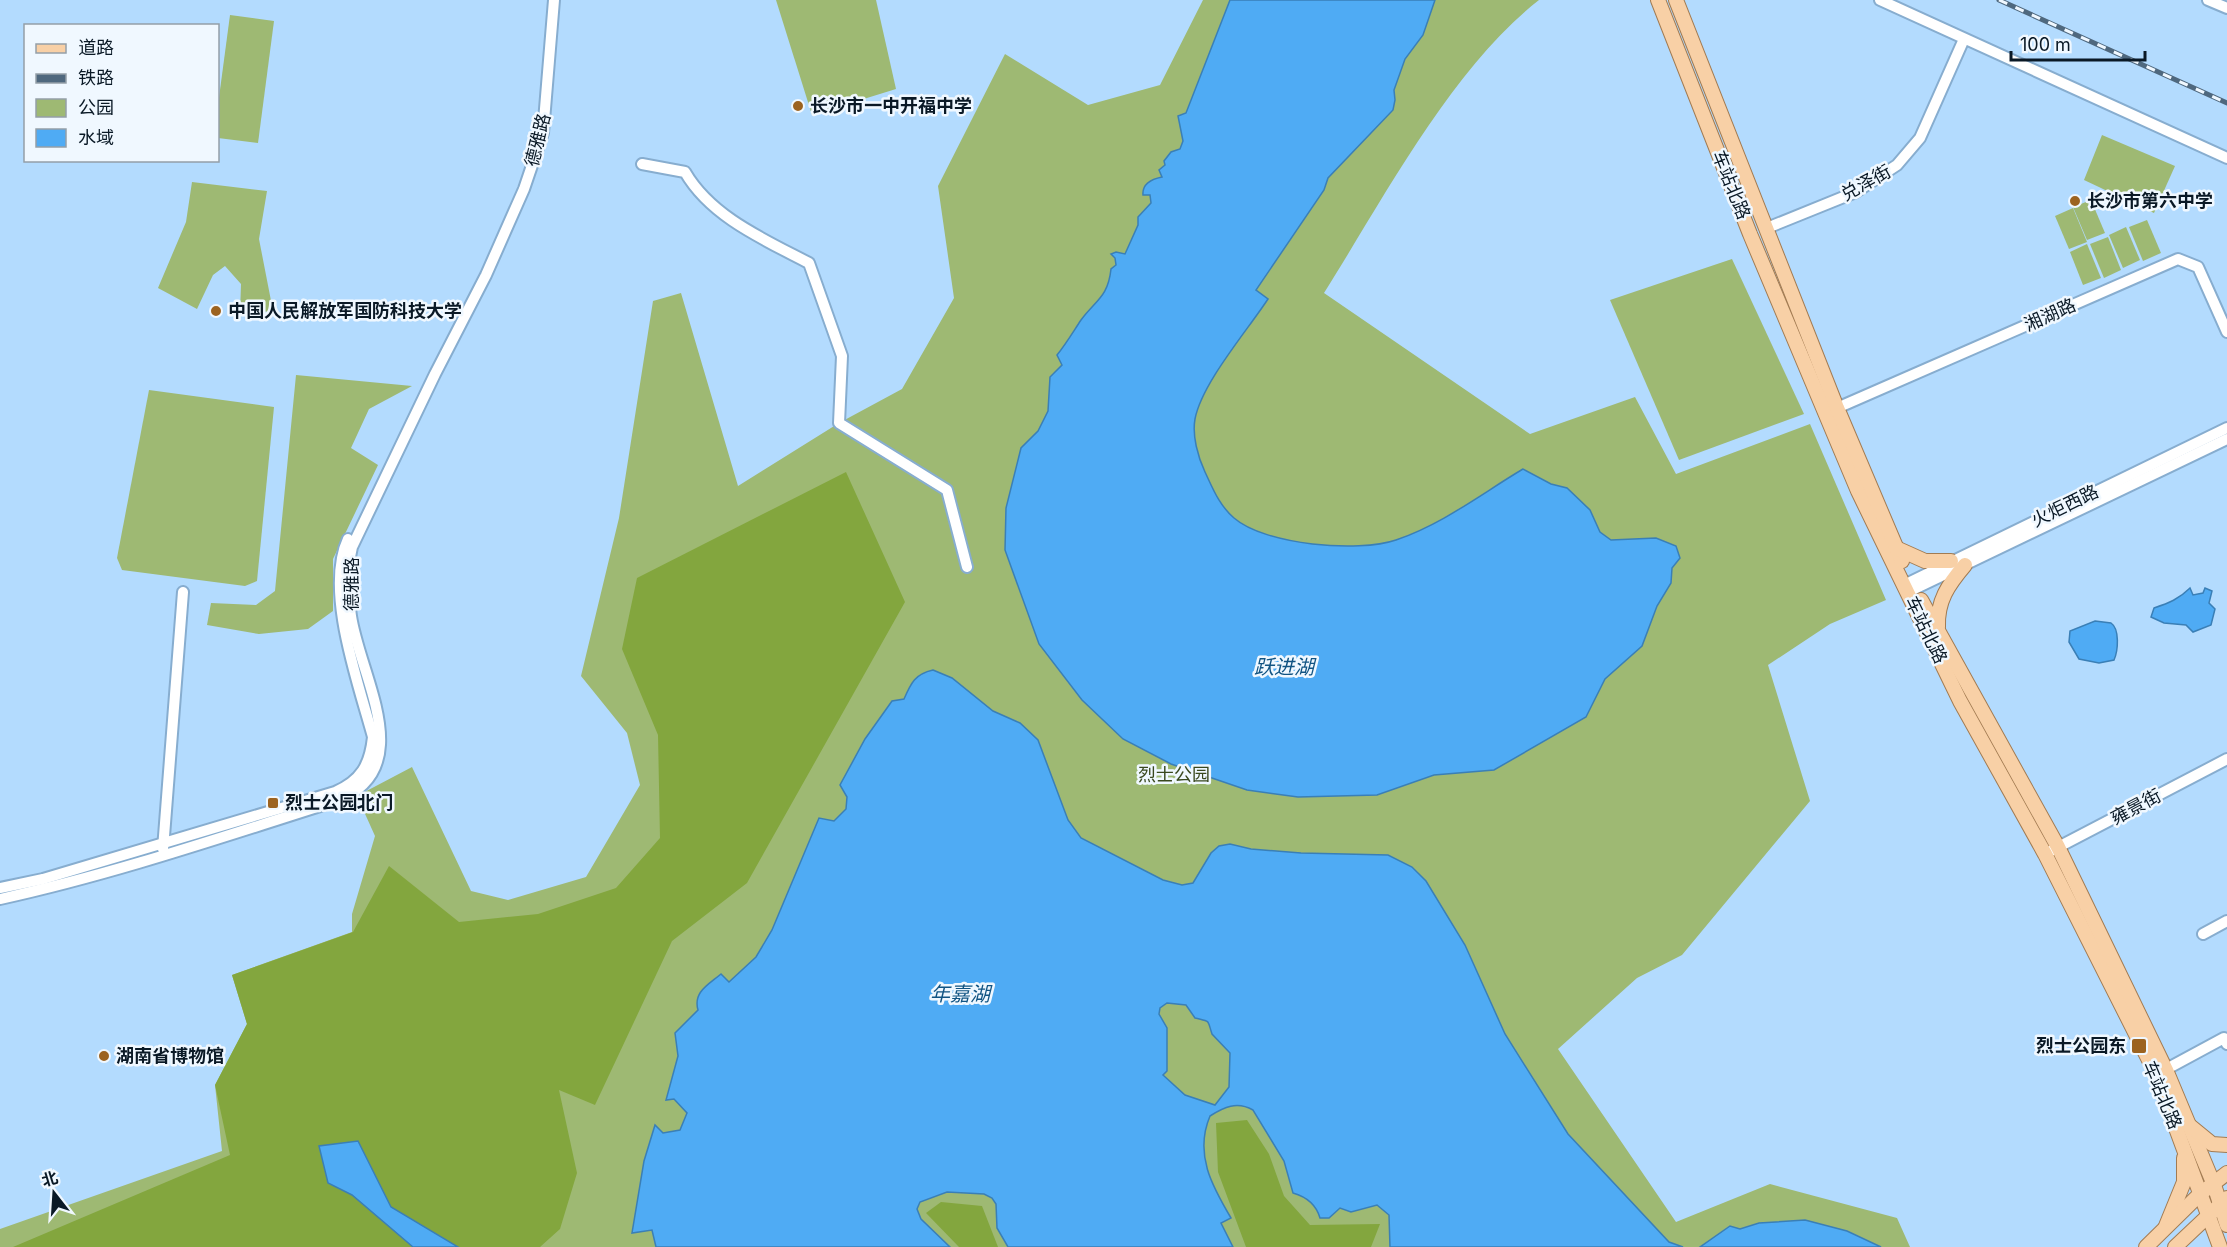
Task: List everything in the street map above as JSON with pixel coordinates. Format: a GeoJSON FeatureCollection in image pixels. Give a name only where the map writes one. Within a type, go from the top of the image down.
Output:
{"type":"FeatureCollection","features":[{"type":"Feature","properties":{"kind":"main road","name":"车站北路"},"geometry":{"type":"LineString","coordinates":[[1658,0],[1750,234],[1849,470],[1910,587],[1960,701],[2051,851]]}},
{"type":"Feature","properties":{"kind":"main road","name":"车站北路"},"geometry":{"type":"LineString","coordinates":[[1676,0],[1910,587],[1939,632],[2189,1126],[2223,1202],[2227,1225]]}},
{"type":"Feature","properties":{"kind":"main road"},"geometry":{"type":"LineString","coordinates":[[1896,548],[1925,561],[1958,563],[1937,609],[1939,632]]}},
{"type":"Feature","properties":{"kind":"main road","name":"车站北路"},"geometry":{"type":"LineString","coordinates":[[2161,1072],[2208,1219],[2220,1247]]}},
{"type":"Feature","properties":{"kind":"main road"},"geometry":{"type":"LineString","coordinates":[[2189,1126],[2212,1143],[2227,1145]]}},
{"type":"Feature","properties":{"kind":"main road"},"geometry":{"type":"LineString","coordinates":[[2165,1229],[2184,1182],[2184,1147]]}},
{"type":"Feature","properties":{"kind":"main road"},"geometry":{"type":"LineString","coordinates":[[2146,1247],[2200,1194],[2227,1173]]}},
{"type":"Feature","properties":{"kind":"main road"},"geometry":{"type":"LineString","coordinates":[[2175,1247],[2208,1219],[2223,1202]]}},
{"type":"Feature","properties":{"kind":"street","name":"德雅路"},"geometry":{"type":"LineString","coordinates":[[0,899],[44,890],[334,792],[349,786],[364,772],[371,756],[373,737],[342,619],[342,556],[429,370],[480,274],[518,188],[538,130],[548,0]]}},
{"type":"Feature","properties":{"kind":"street","name":"德雅路"},"geometry":{"type":"LineString","coordinates":[[0,888],[163,850],[352,795],[370,778],[377,766],[381,731],[351,617],[348,567],[352,547],[435,374],[486,275],[524,189],[543,133],[554,0]]}},
{"type":"Feature","properties":{"kind":"street"},"geometry":{"type":"LineString","coordinates":[[1880,0],[2227,158]]}},
{"type":"Feature","properties":{"kind":"street"},"geometry":{"type":"LineString","coordinates":[[2208,0],[2227,8]]}},
{"type":"Feature","properties":{"kind":"street","name":"兑泽街"},"geometry":{"type":"LineString","coordinates":[[1767,228],[1856,192],[1897,165],[1920,138],[1964,39]]}},
{"type":"Feature","properties":{"kind":"street"},"geometry":{"type":"LineString","coordinates":[[642,164],[685,172],[692,184],[738,226],[809,263],[842,356],[839,423],[947,490],[967,567]]}},
{"type":"Feature","properties":{"kind":"street","name":"湘湖路"},"geometry":{"type":"LineString","coordinates":[[1838,408],[2178,259],[2198,267],[2227,332]]}},
{"type":"Feature","properties":{"kind":"street","name":"火炬西路"},"geometry":{"type":"LineString","coordinates":[[1910,587],[2227,428]]}},
{"type":"Feature","properties":{"kind":"street","name":"火炬西路"},"geometry":{"type":"LineString","coordinates":[[1958,563],[2227,439]]}},
{"type":"Feature","properties":{"kind":"street"},"geometry":{"type":"LineString","coordinates":[[163,850],[183,592]]}},
{"type":"Feature","properties":{"kind":"street","name":"雍景街"},"geometry":{"type":"LineString","coordinates":[[2051,851],[2227,759]]}},
{"type":"Feature","properties":{"kind":"street"},"geometry":{"type":"LineString","coordinates":[[2203,934],[2227,921]]}},
{"type":"Feature","properties":{"kind":"street"},"geometry":{"type":"LineString","coordinates":[[2161,1072],[2224,1038],[2227,1044]]}},
{"type":"Feature","properties":{"kind":"green space"},"geometry":{"type":"Polygon","coordinates":[[[776,0],[876,0],[896,89],[812,115],[776,0]]]}},
{"type":"Feature","properties":{"kind":"green space","name":"烈士公园"},"geometry":{"type":"Polygon","coordinates":[[[1203,0],[1539,0],[1507,29],[1448,98],[1395,177],[1324,293],[1530,434],[1635,397],[1676,474],[1810,424],[1886,600],[1830,624],[1768,665],[1810,801],[1682,955],[1637,978],[1558,1049],[1676,1222],[1770,1184],[1897,1218],[1910,1247],[0,1247],[0,1229],[222,1151],[215,1085],[247,1024],[232,975],[352,932],[352,914],[375,836],[357,796],[412,767],[471,891],[508,900],[586,877],[640,785],[627,733],[581,676],[619,518],[653,301],[681,293],[738,486],[839,423],[902,389],[954,298],[938,186],[1005,54],[1088,105],[1160,85],[1203,0]]]}},
{"type":"Feature","properties":{"kind":"green space"},"geometry":{"type":"Polygon","coordinates":[[[230,15],[274,21],[258,143],[219,138],[219,98],[230,15]]]}},
{"type":"Feature","properties":{"kind":"green space"},"geometry":{"type":"Polygon","coordinates":[[[2102,135],[2175,166],[2154,213],[2084,180],[2102,135]]]}},
{"type":"Feature","properties":{"kind":"green space"},"geometry":{"type":"Polygon","coordinates":[[[192,182],[267,191],[259,239],[273,311],[240,314],[241,284],[225,266],[213,275],[197,309],[158,288],[186,222],[192,182]]]}},
{"type":"Feature","properties":{"kind":"green space"},"geometry":{"type":"Polygon","coordinates":[[[2091,200],[2105,233],[2087,240],[2073,207],[2091,200]]]}},
{"type":"Feature","properties":{"kind":"green space"},"geometry":{"type":"Polygon","coordinates":[[[2073,208],[2087,242],[2069,249],[2055,216],[2073,208]]]}},
{"type":"Feature","properties":{"kind":"green space"},"geometry":{"type":"Polygon","coordinates":[[[2147,220],[2161,253],[2143,261],[2129,227],[2147,220]]]}},
{"type":"Feature","properties":{"kind":"green space"},"geometry":{"type":"Polygon","coordinates":[[[2126,227],[2140,260],[2123,268],[2109,235],[2126,227]]]}},
{"type":"Feature","properties":{"kind":"green space"},"geometry":{"type":"Polygon","coordinates":[[[2108,237],[2121,270],[2104,278],[2090,244],[2108,237]]]}},
{"type":"Feature","properties":{"kind":"green space"},"geometry":{"type":"Polygon","coordinates":[[[2087,244],[2101,278],[2083,285],[2070,252],[2087,244]]]}},
{"type":"Feature","properties":{"kind":"green space"},"geometry":{"type":"Polygon","coordinates":[[[1732,259],[1804,414],[1679,460],[1610,300],[1732,259]]]}},
{"type":"Feature","properties":{"kind":"green space"},"geometry":{"type":"Polygon","coordinates":[[[296,375],[412,386],[369,409],[351,448],[378,465],[333,559],[333,611],[308,629],[259,634],[207,625],[211,603],[256,605],[275,591],[296,375]]]}},
{"type":"Feature","properties":{"kind":"green space"},"geometry":{"type":"Polygon","coordinates":[[[149,390],[274,407],[257,581],[245,586],[122,570],[117,558],[149,390]]]}},
{"type":"Feature","properties":{"kind":"green space"},"geometry":{"type":"Polygon","coordinates":[[[846,472],[905,602],[747,883],[672,941],[595,1105],[559,1090],[577,1173],[560,1229],[540,1247],[13,1247],[230,1155],[215,1085],[247,1024],[232,975],[353,932],[389,866],[459,922],[538,914],[616,888],[660,838],[658,735],[622,649],[637,578],[846,472]]]}},
{"type":"Feature","properties":{"kind":"green space"},"geometry":{"type":"Polygon","coordinates":[[[1247,1120],[1269,1154],[1284,1196],[1310,1225],[1380,1224],[1371,1247],[1246,1247],[1218,1172],[1216,1123],[1247,1120]]]}},
{"type":"Feature","properties":{"kind":"green space"},"geometry":{"type":"Polygon","coordinates":[[[941,1202],[982,1206],[998,1247],[959,1247],[926,1213],[941,1202]]]}},
{"type":"Feature","properties":{"kind":"water","name":"跃进湖"},"geometry":{"type":"Polygon","coordinates":[[[1230,0],[1435,0],[1423,35],[1405,59],[1394,90],[1393,110],[1328,178],[1324,190],[1256,290],[1268,299],[1226,358],[1199,405],[1194,426],[1196,446],[1205,472],[1224,508],[1248,527],[1267,535],[1312,544],[1336,546],[1379,544],[1396,540],[1430,526],[1523,469],[1551,484],[1567,488],[1590,510],[1600,532],[1611,540],[1656,538],[1676,546],[1680,558],[1672,568],[1671,583],[1657,606],[1642,646],[1605,679],[1586,717],[1494,770],[1434,775],[1377,795],[1298,797],[1247,790],[1171,764],[1123,739],[1082,700],[1039,644],[1005,550],[1006,508],[1021,448],[1038,431],[1048,411],[1050,377],[1062,365],[1057,355],[1104,292],[1111,269],[1116,265],[1115,258],[1111,254],[1116,252],[1125,254],[1138,225],[1138,217],[1151,203],[1150,195],[1143,195],[1144,188],[1151,181],[1162,177],[1159,170],[1165,165],[1164,161],[1171,152],[1180,149],[1183,141],[1178,116],[1186,113],[1230,0]]]}},
{"type":"Feature","properties":{"kind":"water"},"geometry":{"type":"Polygon","coordinates":[[[2190,588],[2193,595],[2203,593],[2205,588],[2212,591],[2209,603],[2215,609],[2211,625],[2193,632],[2186,625],[2164,623],[2151,617],[2154,608],[2174,600],[2190,588]]]}},
{"type":"Feature","properties":{"kind":"water"},"geometry":{"type":"Polygon","coordinates":[[[2095,621],[2111,623],[2116,630],[2114,660],[2099,663],[2079,659],[2069,642],[2070,631],[2095,621]]]}},
{"type":"Feature","properties":{"kind":"water","name":"年嘉湖"},"geometry":{"type":"Polygon","coordinates":[[[933,670],[952,678],[993,711],[1020,723],[1038,740],[1068,820],[1081,838],[1163,880],[1182,885],[1193,883],[1211,853],[1219,846],[1230,844],[1251,849],[1301,853],[1388,855],[1412,867],[1426,881],[1465,945],[1505,1034],[1568,1134],[1669,1242],[1683,1247],[1390,1247],[1389,1215],[1377,1205],[1351,1212],[1340,1208],[1329,1218],[1320,1218],[1310,1202],[1293,1193],[1284,1161],[1253,1110],[1242,1106],[1226,1108],[1210,1116],[1204,1143],[1207,1169],[1217,1194],[1231,1218],[1221,1223],[1233,1247],[1008,1247],[997,1228],[996,1204],[992,1198],[984,1194],[947,1192],[920,1202],[917,1209],[921,1219],[950,1247],[656,1247],[652,1230],[632,1233],[644,1161],[655,1125],[663,1133],[680,1130],[687,1113],[674,1099],[666,1100],[678,1056],[675,1033],[698,1010],[698,998],[707,985],[721,974],[729,982],[756,957],[772,930],[819,818],[834,821],[846,809],[847,797],[840,785],[865,739],[892,701],[904,699],[914,680],[933,670]],[[1167,1003],[1160,1008],[1159,1014],[1167,1028],[1167,1071],[1163,1075],[1185,1095],[1215,1105],[1229,1087],[1230,1053],[1212,1034],[1208,1022],[1195,1018],[1186,1005],[1167,1003]]]}},
{"type":"Feature","properties":{"kind":"water"},"geometry":{"type":"Polygon","coordinates":[[[358,1141],[391,1207],[458,1247],[413,1247],[352,1195],[328,1183],[319,1146],[358,1141]]]}},
{"type":"Feature","properties":{"kind":"water"},"geometry":{"type":"Polygon","coordinates":[[[1805,1220],[1847,1231],[1881,1247],[1700,1247],[1730,1226],[1740,1229],[1759,1223],[1805,1220]]]}},
{"type":"Feature","properties":{"kind":"railway"},"geometry":{"type":"LineString","coordinates":[[1999,0],[2227,103]]}},
{"type":"Feature","properties":{"kind":"place","name":"长沙市一中开福中学"},"geometry":{"type":"Point","coordinates":[798,106]}},
{"type":"Feature","properties":{"kind":"place","name":"长沙市第六中学"},"geometry":{"type":"Point","coordinates":[2075,201]}},
{"type":"Feature","properties":{"kind":"place","name":"中国人民解放军国防科技大学"},"geometry":{"type":"Point","coordinates":[216,311]}},
{"type":"Feature","properties":{"kind":"place","name":"烈士公园北门"},"geometry":{"type":"Point","coordinates":[273,803]}},
{"type":"Feature","properties":{"kind":"place","name":"烈士公园东"},"geometry":{"type":"Point","coordinates":[2139,1046]}},
{"type":"Feature","properties":{"kind":"place","name":"湖南省博物馆"},"geometry":{"type":"Point","coordinates":[104,1056]}}]}
